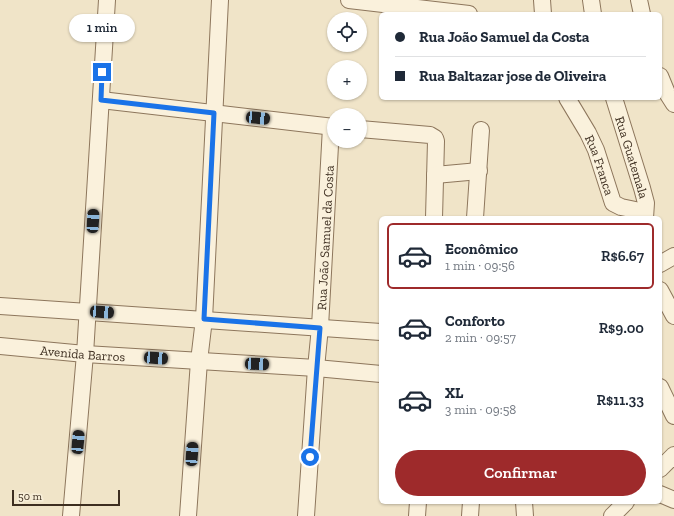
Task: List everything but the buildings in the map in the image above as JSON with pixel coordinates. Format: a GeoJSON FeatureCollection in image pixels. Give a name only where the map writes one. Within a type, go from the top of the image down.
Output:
{"type":"FeatureCollection","features":[{"type":"Feature","properties":{"kind":"street"},"geometry":{"type":"LineString","coordinates":[[71,516],[88,312],[107,0]]}},
{"type":"Feature","properties":{"kind":"street"},"geometry":{"type":"LineString","coordinates":[[188,516],[199,361],[204,319],[220,0]]}},
{"type":"Feature","properties":{"kind":"street"},"geometry":{"type":"LineString","coordinates":[[350,0],[452,12]]}},
{"type":"Feature","properties":{"kind":"street"},"geometry":{"type":"LineString","coordinates":[[542,0],[543,12]]}},
{"type":"Feature","properties":{"kind":"street"},"geometry":{"type":"LineString","coordinates":[[591,0],[593,12]]}},
{"type":"Feature","properties":{"kind":"street"},"geometry":{"type":"LineString","coordinates":[[639,0],[642,12]]}},
{"type":"Feature","properties":{"kind":"street"},"geometry":{"type":"LineString","coordinates":[[662,81],[674,104]]}},
{"type":"Feature","properties":{"kind":"street"},"geometry":{"type":"LineString","coordinates":[[101,100],[327,126]]}},
{"type":"Feature","properties":{"kind":"street","name":"Rua Franca"},"geometry":{"type":"LineString","coordinates":[[568,100],[591,139],[613,203],[620,207],[645,215]]}},
{"type":"Feature","properties":{"kind":"street","name":"Rua Guatemala"},"geometry":{"type":"LineString","coordinates":[[615,100],[646,203],[645,215]]}},
{"type":"Feature","properties":{"kind":"street"},"geometry":{"type":"LineString","coordinates":[[367,130],[430,136],[435,138],[434,216]]}},
{"type":"Feature","properties":{"kind":"street"},"geometry":{"type":"LineString","coordinates":[[475,216],[481,130]]}},
{"type":"Feature","properties":{"kind":"street","name":"Rua João Samuel da Costa"},"geometry":{"type":"LineString","coordinates":[[306,516],[332,148]]}},
{"type":"Feature","properties":{"kind":"street"},"geometry":{"type":"LineString","coordinates":[[435,175],[479,171]]}},
{"type":"Feature","properties":{"kind":"street"},"geometry":{"type":"LineString","coordinates":[[662,263],[674,256]]}},
{"type":"Feature","properties":{"kind":"street"},"geometry":{"type":"LineString","coordinates":[[662,294],[674,316]]}},
{"type":"Feature","properties":{"kind":"street"},"geometry":{"type":"LineString","coordinates":[[0,306],[379,332]]}},
{"type":"Feature","properties":{"kind":"street","name":"Avenida Barros"},"geometry":{"type":"LineString","coordinates":[[0,346],[85,354],[316,368],[379,374]]}},
{"type":"Feature","properties":{"kind":"street"},"geometry":{"type":"LineString","coordinates":[[662,391],[674,416]]}},
{"type":"Feature","properties":{"kind":"street"},"geometry":{"type":"LineString","coordinates":[[662,467],[674,455]]}},
{"type":"Feature","properties":{"kind":"street"},"geometry":{"type":"LineString","coordinates":[[662,495],[674,500]]}},
{"type":"Feature","properties":{"kind":"street"},"geometry":{"type":"LineString","coordinates":[[417,516],[418,504]]}},
{"type":"Feature","properties":{"kind":"street"},"geometry":{"type":"LineString","coordinates":[[470,516],[471,504]]}},
{"type":"Feature","properties":{"kind":"street"},"geometry":{"type":"LineString","coordinates":[[524,504],[525,516]]}},
{"type":"Feature","properties":{"kind":"street"},"geometry":{"type":"LineString","coordinates":[[612,516],[624,504]]}},
{"type":"Feature","properties":{"kind":"route"},"geometry":{"type":"LineString","coordinates":[[102,72],[101,100],[214,113],[204,319],[320,328],[310,457]]}}]}
